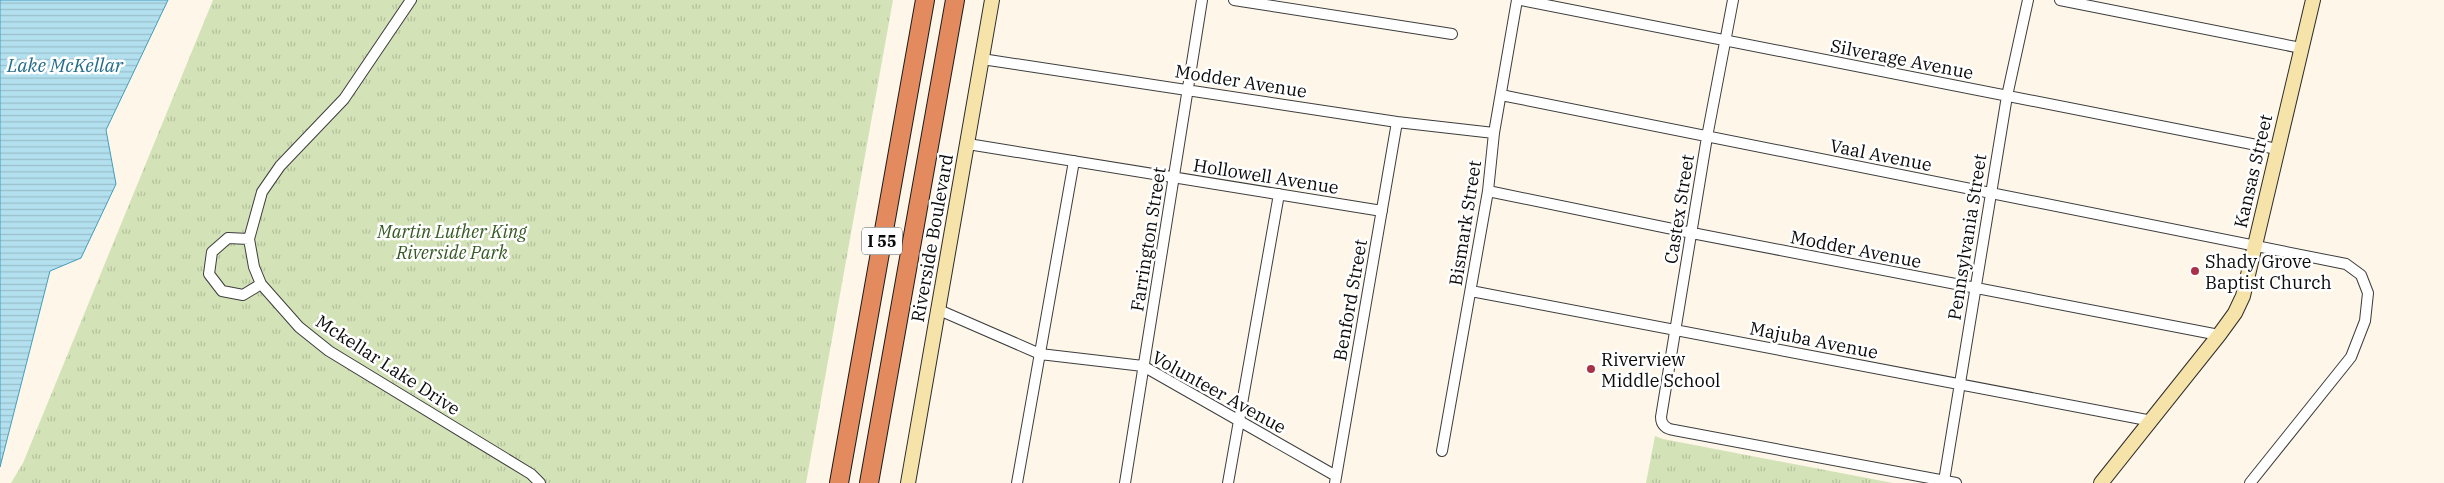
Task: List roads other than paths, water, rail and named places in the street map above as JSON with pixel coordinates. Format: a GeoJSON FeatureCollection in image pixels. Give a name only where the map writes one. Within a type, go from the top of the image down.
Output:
{"type":"FeatureCollection","features":[{"type":"Feature","properties":{"kind":"highway","name":"I 55"},"geometry":{"type":"LineString","coordinates":[[839,483],[926,0]]}},
{"type":"Feature","properties":{"kind":"highway","name":"I 55"},"geometry":{"type":"LineString","coordinates":[[869,483],[955,0]]}},
{"type":"Feature","properties":{"kind":"street","name":"Mckellar Lake Drive"},"geometry":{"type":"LineString","coordinates":[[411,0],[344,99],[280,166],[262,192],[249,239],[254,267],[261,284],[299,327],[329,351],[531,474],[540,483]]}},
{"type":"Feature","properties":{"kind":"street","name":"Riverside Boulevard"},"geometry":{"type":"LineString","coordinates":[[908,483],[992,0]]}},
{"type":"Feature","properties":{"kind":"street","name":"Farrington Street"},"geometry":{"type":"LineString","coordinates":[[1125,483],[1202,0]]}},
{"type":"Feature","properties":{"kind":"street"},"geometry":{"type":"LineString","coordinates":[[1234,0],[1452,34]]}},
{"type":"Feature","properties":{"kind":"street","name":"Bismark Street"},"geometry":{"type":"LineString","coordinates":[[1442,451],[1488,191],[1494,133],[1517,0]]}},
{"type":"Feature","properties":{"kind":"street","name":"Silverage Avenue"},"geometry":{"type":"LineString","coordinates":[[1521,0],[2277,149]]}},
{"type":"Feature","properties":{"kind":"street","name":"Castex Street"},"geometry":{"type":"LineString","coordinates":[[1733,0],[1707,137],[1661,417],[1662,423],[1666,428],[1674,430],[1944,481]]}},
{"type":"Feature","properties":{"kind":"street","name":"Pennsylvania Street"},"geometry":{"type":"LineString","coordinates":[[1944,481],[1990,192],[2007,96],[2028,0]]}},
{"type":"Feature","properties":{"kind":"street"},"geometry":{"type":"LineString","coordinates":[[2060,0],[2301,48]]}},
{"type":"Feature","properties":{"kind":"street","name":"Kansas Street"},"geometry":{"type":"LineString","coordinates":[[2101,483],[2219,335],[2235,313],[2243,296],[2313,0]]}},
{"type":"Feature","properties":{"kind":"street","name":"Modder Avenue"},"geometry":{"type":"LineString","coordinates":[[982,58],[1397,122],[1494,133]]}},
{"type":"Feature","properties":{"kind":"street","name":"Vaal Avenue"},"geometry":{"type":"LineString","coordinates":[[1501,95],[2255,244],[2346,264],[2361,275],[2368,293],[2365,321],[2351,357],[2250,483]]}},
{"type":"Feature","properties":{"kind":"street","name":"Benford Street"},"geometry":{"type":"LineString","coordinates":[[1336,480],[1397,122]]}},
{"type":"Feature","properties":{"kind":"street","name":"Hollowell Avenue"},"geometry":{"type":"LineString","coordinates":[[968,144],[1382,211]]}},
{"type":"Feature","properties":{"kind":"street"},"geometry":{"type":"LineString","coordinates":[[1017,483],[1074,161]]}},
{"type":"Feature","properties":{"kind":"street","name":"Modder Avenue"},"geometry":{"type":"LineString","coordinates":[[1488,191],[1692,233],[2219,335]]}},
{"type":"Feature","properties":{"kind":"street"},"geometry":{"type":"LineString","coordinates":[[1228,483],[1279,194]]}},
{"type":"Feature","properties":{"kind":"street"},"geometry":{"type":"LineString","coordinates":[[249,239],[228,238],[212,252],[209,274],[222,291],[243,295],[261,284]]}},
{"type":"Feature","properties":{"kind":"street","name":"Majuba Avenue"},"geometry":{"type":"LineString","coordinates":[[1471,291],[2152,421]]}},
{"type":"Feature","properties":{"kind":"street","name":"Volunteer Avenue"},"geometry":{"type":"LineString","coordinates":[[939,310],[1040,354],[1143,366],[1336,480]]}},
{"type":"Feature","properties":{"kind":"street"},"geometry":{"type":"LineString","coordinates":[[1944,481],[1956,483]]}},
{"type":"Feature","properties":{"kind":"water","name":"Lake McKellar"},"geometry":{"type":"Polygon","coordinates":[[[0,0],[168,0],[106,130],[116,184],[81,258],[50,271],[0,467],[0,0]]]}},
{"type":"Feature","properties":{"kind":"place","name":"Shady Grove Baptist Church"},"geometry":{"type":"Point","coordinates":[2195,271]}},
{"type":"Feature","properties":{"kind":"place","name":"Riverview Middle School"},"geometry":{"type":"Point","coordinates":[1591,369]}},
{"type":"Feature","properties":{"kind":"park label","name":"Martin Luther King Riverside Park"},"geometry":{"type":"Point","coordinates":[452,241]}}]}
